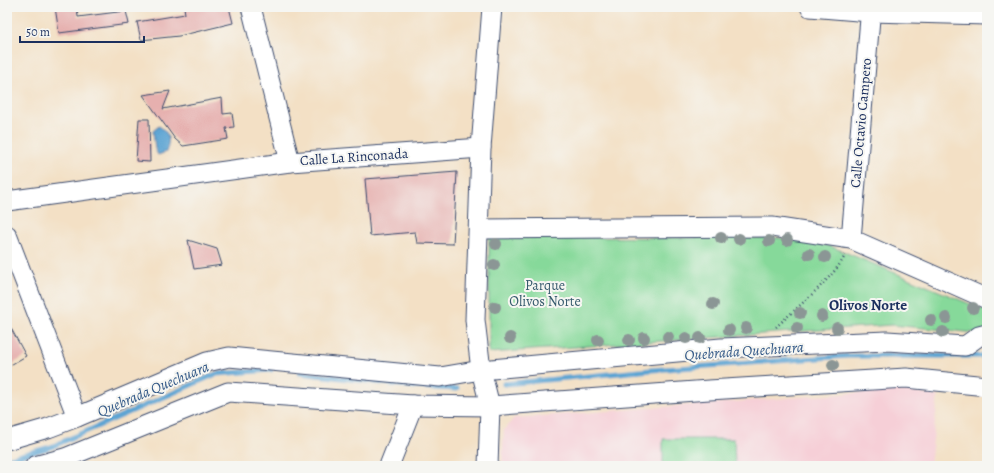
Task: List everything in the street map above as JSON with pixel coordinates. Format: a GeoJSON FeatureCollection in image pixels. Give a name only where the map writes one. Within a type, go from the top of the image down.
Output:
{"type":"FeatureCollection","features":[{"type":"Feature","properties":{"kind":"street","name":"Calle La Rinconada"},"geometry":{"type":"LineString","coordinates":[[251,7],[290,162],[481,148]]}},
{"type":"Feature","properties":{"kind":"street"},"geometry":{"type":"LineString","coordinates":[[488,466],[490,406],[481,370],[475,320],[481,148],[492,7]]}},
{"type":"Feature","properties":{"kind":"street"},"geometry":{"type":"LineString","coordinates":[[810,7],[987,15]]}},
{"type":"Feature","properties":{"kind":"street","name":"Calle Octavio Campero"},"geometry":{"type":"LineString","coordinates":[[851,239],[870,10]]}},
{"type":"Feature","properties":{"kind":"street"},"geometry":{"type":"LineString","coordinates":[[7,201],[290,162]]}},
{"type":"Feature","properties":{"kind":"street"},"geometry":{"type":"LineString","coordinates":[[479,229],[772,227],[851,239],[987,299]]}},
{"type":"Feature","properties":{"kind":"street"},"geometry":{"type":"LineString","coordinates":[[7,235],[77,417]]}},
{"type":"Feature","properties":{"kind":"street"},"geometry":{"type":"LineString","coordinates":[[7,440],[48,428],[77,417],[207,362],[229,358],[440,376],[481,370],[721,348],[887,341],[966,346],[979,336],[987,334]]}},
{"type":"Feature","properties":{"kind":"street"},"geometry":{"type":"LineString","coordinates":[[35,466],[65,458],[228,392],[413,405],[490,406],[709,390],[906,378],[987,386]]}},
{"type":"Feature","properties":{"kind":"street"},"geometry":{"type":"LineString","coordinates":[[389,466],[413,405]]}},
{"type":"Feature","properties":{"kind":"path"},"geometry":{"type":"LineString","coordinates":[[755,347],[815,291],[842,263],[851,239]]}},
{"type":"Feature","properties":{"kind":"shaded area"},"geometry":{"type":"Polygon","coordinates":[[[896,390],[938,396],[930,466],[502,466],[504,430],[514,418],[896,390]]]}},
{"type":"Feature","properties":{"kind":"green space","name":"Parque Olivos Norte"},"geometry":{"type":"Polygon","coordinates":[[[489,237],[779,238],[830,246],[987,311],[987,334],[892,325],[489,353],[489,237]]]}},
{"type":"Feature","properties":{"kind":"green space"},"geometry":{"type":"Polygon","coordinates":[[[663,439],[734,439],[735,466],[663,466],[663,439]]]}},
{"type":"Feature","properties":{"kind":"water"},"geometry":{"type":"Polygon","coordinates":[[[159,126],[167,134],[168,144],[166,152],[158,155],[155,149],[153,131],[159,126]]]}},
{"type":"Feature","properties":{"kind":"building"},"geometry":{"type":"Polygon","coordinates":[[[55,7],[77,7],[78,17],[126,11],[129,24],[59,33],[55,7]]]}},
{"type":"Feature","properties":{"kind":"building"},"geometry":{"type":"Polygon","coordinates":[[[184,7],[229,7],[233,23],[179,36],[141,40],[137,22],[185,14],[184,7]]]}},
{"type":"Feature","properties":{"kind":"building"},"geometry":{"type":"Polygon","coordinates":[[[170,91],[163,109],[222,98],[223,114],[232,113],[234,127],[226,128],[228,139],[183,146],[175,139],[143,95],[170,91]]]}},
{"type":"Feature","properties":{"kind":"building"},"geometry":{"type":"Polygon","coordinates":[[[139,119],[149,119],[150,162],[136,161],[139,119]]]}},
{"type":"Feature","properties":{"kind":"building"},"geometry":{"type":"Polygon","coordinates":[[[457,172],[453,244],[417,243],[415,232],[370,236],[365,179],[457,172]]]}},
{"type":"Feature","properties":{"kind":"building"},"geometry":{"type":"Polygon","coordinates":[[[188,240],[217,249],[222,265],[194,269],[188,240]]]}},
{"type":"Feature","properties":{"kind":"building"},"geometry":{"type":"Polygon","coordinates":[[[7,321],[26,356],[7,367],[7,321]]]}},
{"type":"Feature","properties":{"kind":"waterway","name":"Quebrada Quechuara"},"geometry":{"type":"LineString","coordinates":[[504,384],[651,370],[847,356],[987,356]]}},
{"type":"Feature","properties":{"kind":"waterway","name":"Quebrada Quechuara"},"geometry":{"type":"LineString","coordinates":[[7,459],[51,447],[216,374],[271,370]]}},
{"type":"Feature","properties":{"kind":"waterway","name":"Quebrada Quechuara"},"geometry":{"type":"LineString","coordinates":[[300,373],[417,387],[457,389]]}},
{"type":"Feature","properties":{"kind":"district","name":"Olivos Norte"},"geometry":{"type":"Point","coordinates":[868,305]}}]}
